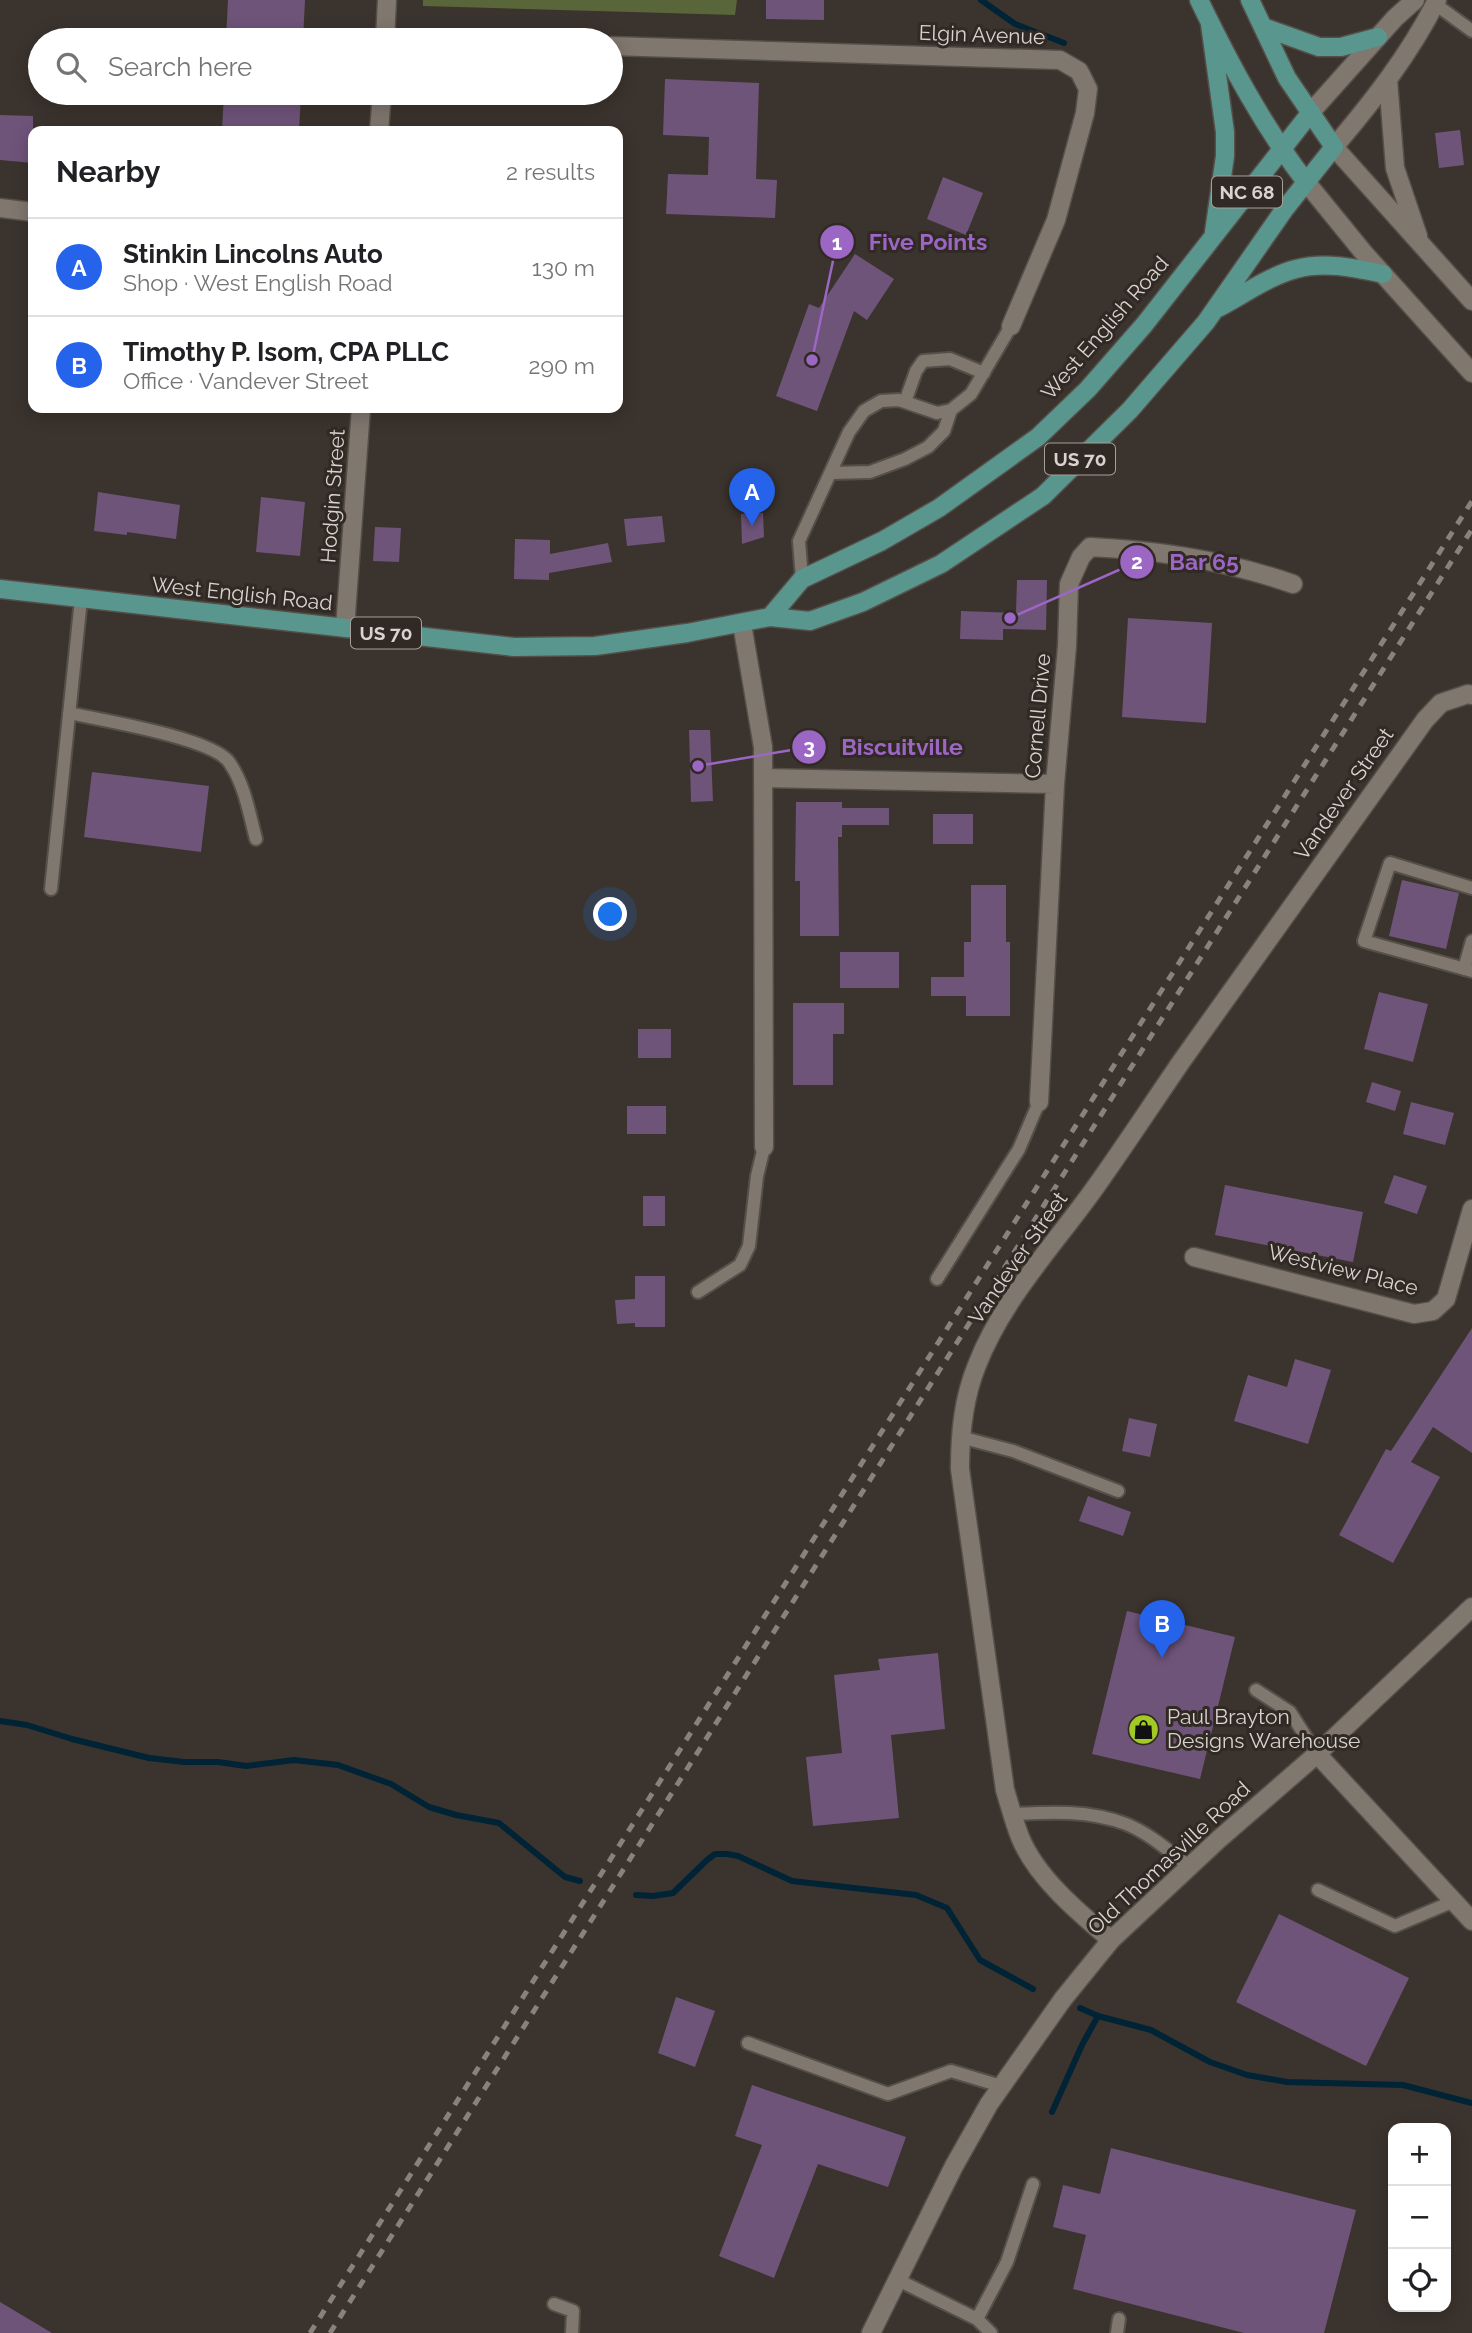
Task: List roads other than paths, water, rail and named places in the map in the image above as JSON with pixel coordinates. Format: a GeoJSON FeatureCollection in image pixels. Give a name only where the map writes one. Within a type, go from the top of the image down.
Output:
{"type":"FeatureCollection","features":[{"type":"Feature","properties":{"kind":"main road","name":"US 70"},"geometry":{"type":"LineString","coordinates":[[1199,0],[1210,24],[1225,132],[1225,156],[1214,234]]}},
{"type":"Feature","properties":{"kind":"main road"},"geometry":{"type":"LineString","coordinates":[[1250,0],[1287,78],[1334,147]]}},
{"type":"Feature","properties":{"kind":"main road"},"geometry":{"type":"LineString","coordinates":[[1210,24],[1281,149],[1306,182]]}},
{"type":"Feature","properties":{"kind":"main road"},"geometry":{"type":"LineString","coordinates":[[1263,27],[1319,47],[1340,47],[1378,37]]}},
{"type":"Feature","properties":{"kind":"main road","name":"West English Road"},"geometry":{"type":"LineString","coordinates":[[770,617],[802,579],[882,541],[939,508],[1038,437],[1088,389],[1136,334],[1311,112]]}},
{"type":"Feature","properties":{"kind":"main road","name":"West English Road"},"geometry":{"type":"LineString","coordinates":[[0,589],[514,647],[595,646],[741,624],[770,617],[810,621],[863,602],[941,564],[1043,496],[1130,410],[1215,310],[1284,210],[1334,147]]}},
{"type":"Feature","properties":{"kind":"main road"},"geometry":{"type":"LineString","coordinates":[[1215,310],[1298,268],[1352,268],[1383,274]]}},
{"type":"Feature","properties":{"kind":"street"},"geometry":{"type":"LineString","coordinates":[[386,28],[387,0]]}},
{"type":"Feature","properties":{"kind":"street","name":"West English Road"},"geometry":{"type":"LineString","coordinates":[[1311,112],[1395,18],[1415,0]]}},
{"type":"Feature","properties":{"kind":"street","name":"West English Road"},"geometry":{"type":"LineString","coordinates":[[1334,147],[1388,80],[1425,25],[1436,2]]}},
{"type":"Feature","properties":{"kind":"street","name":"Elgin Avenue"},"geometry":{"type":"LineString","coordinates":[[623,46],[1060,61],[1079,71],[1088,89],[1082,126],[1056,220],[1011,326]]}},
{"type":"Feature","properties":{"kind":"street"},"geometry":{"type":"LineString","coordinates":[[1388,80],[1395,168],[1420,243]]}},
{"type":"Feature","properties":{"kind":"street"},"geometry":{"type":"LineString","coordinates":[[379,126],[381,105]]}},
{"type":"Feature","properties":{"kind":"street"},"geometry":{"type":"LineString","coordinates":[[1334,147],[1472,301]]}},
{"type":"Feature","properties":{"kind":"street"},"geometry":{"type":"LineString","coordinates":[[1306,182],[1383,274],[1472,373]]}},
{"type":"Feature","properties":{"kind":"street"},"geometry":{"type":"LineString","coordinates":[[0,208],[28,211]]}},
{"type":"Feature","properties":{"kind":"street","name":"Hodgin Street"},"geometry":{"type":"LineString","coordinates":[[345,628],[361,413]]}},
{"type":"Feature","properties":{"kind":"street","name":"Cornell Drive"},"geometry":{"type":"LineString","coordinates":[[1039,1101],[1055,784],[1069,584],[1081,557],[1090,547],[1148,550],[1261,572],[1293,584]]}},
{"type":"Feature","properties":{"kind":"street"},"geometry":{"type":"LineString","coordinates":[[741,624],[763,747],[764,1147]]}},
{"type":"Feature","properties":{"kind":"street","name":"Vandever Street"},"geometry":{"type":"LineString","coordinates":[[1111,1940],[1072,1907],[1044,1875],[1021,1840],[1005,1790],[960,1469],[960,1437],[966,1399],[976,1366],[992,1332],[1015,1297],[1097,1186],[1180,1064],[1425,720],[1441,703],[1472,695]]}},
{"type":"Feature","properties":{"kind":"street"},"geometry":{"type":"LineString","coordinates":[[763,778],[1055,784]]}},
{"type":"Feature","properties":{"kind":"street","name":"Westview Place"},"geometry":{"type":"LineString","coordinates":[[1194,1256],[1414,1314],[1433,1311],[1446,1299],[1472,1209]]}},
{"type":"Feature","properties":{"kind":"street","name":"Old Thomasville Road"},"geometry":{"type":"LineString","coordinates":[[871,2333],[954,2166],[1001,2086],[1063,1999],[1111,1940],[1317,1754],[1472,1607]]}},
{"type":"Feature","properties":{"kind":"street"},"geometry":{"type":"LineString","coordinates":[[1317,1754],[1472,1921]]}},
{"type":"Feature","properties":{"kind":"lane"},"geometry":{"type":"LineString","coordinates":[[1436,2],[1472,32]]}},
{"type":"Feature","properties":{"kind":"lane"},"geometry":{"type":"LineString","coordinates":[[802,579],[798,557],[799,541],[849,432],[864,411],[881,401],[905,401],[937,413],[951,410],[971,394],[1011,326]]}},
{"type":"Feature","properties":{"kind":"lane"},"geometry":{"type":"LineString","coordinates":[[905,401],[916,371],[923,361],[950,359],[984,373]]}},
{"type":"Feature","properties":{"kind":"lane"},"geometry":{"type":"LineString","coordinates":[[831,473],[870,472],[928,447],[944,431],[951,410]]}},
{"type":"Feature","properties":{"kind":"lane"},"geometry":{"type":"LineString","coordinates":[[51,889],[81,599]]}},
{"type":"Feature","properties":{"kind":"lane"},"geometry":{"type":"LineString","coordinates":[[69,713],[187,739],[228,760],[244,791],[256,839]]}},
{"type":"Feature","properties":{"kind":"lane"},"geometry":{"type":"LineString","coordinates":[[1472,888],[1390,863],[1364,941],[1468,970],[1472,942]]}},
{"type":"Feature","properties":{"kind":"lane"},"geometry":{"type":"LineString","coordinates":[[937,1279],[1019,1149],[1039,1101]]}},
{"type":"Feature","properties":{"kind":"lane"},"geometry":{"type":"LineString","coordinates":[[698,1292],[740,1265],[749,1246],[757,1176],[764,1147]]}},
{"type":"Feature","properties":{"kind":"lane"},"geometry":{"type":"LineString","coordinates":[[960,1437],[1013,1451],[1118,1491]]}},
{"type":"Feature","properties":{"kind":"lane"},"geometry":{"type":"LineString","coordinates":[[1256,1690],[1290,1712],[1317,1754]]}},
{"type":"Feature","properties":{"kind":"lane"},"geometry":{"type":"LineString","coordinates":[[1013,1814],[1068,1812],[1127,1825],[1154,1840],[1190,1867]]}},
{"type":"Feature","properties":{"kind":"lane"},"geometry":{"type":"LineString","coordinates":[[1318,1890],[1395,1926],[1454,1901]]}},
{"type":"Feature","properties":{"kind":"lane"},"geometry":{"type":"LineString","coordinates":[[748,2043],[888,2094],[951,2071],[1001,2086]]}},
{"type":"Feature","properties":{"kind":"lane"},"geometry":{"type":"LineString","coordinates":[[976,2319],[1007,2262],[1034,2184]]}},
{"type":"Feature","properties":{"kind":"lane"},"geometry":{"type":"LineString","coordinates":[[897,2279],[976,2319],[991,2333]]}},
{"type":"Feature","properties":{"kind":"lane"},"geometry":{"type":"LineString","coordinates":[[554,2304],[572,2311],[572,2333]]}},
{"type":"Feature","properties":{"kind":"lane"},"geometry":{"type":"LineString","coordinates":[[1117,2333],[1119,2319]]}},
{"type":"Feature","properties":{"kind":"waterway"},"geometry":{"type":"LineString","coordinates":[[981,0],[1015,24],[1064,43]]}},
{"type":"Feature","properties":{"kind":"waterway"},"geometry":{"type":"LineString","coordinates":[[0,1721],[27,1725],[149,1758],[246,1766],[294,1760],[338,1765],[391,1784],[429,1807],[499,1823],[565,1877],[580,1881]]}},
{"type":"Feature","properties":{"kind":"waterway"},"geometry":{"type":"LineString","coordinates":[[636,1895],[673,1893],[715,1854],[738,1856],[792,1881],[916,1895],[947,1908],[980,1960],[1033,1989]]}},
{"type":"Feature","properties":{"kind":"waterway"},"geometry":{"type":"LineString","coordinates":[[1080,2008],[1098,2016],[1151,2030],[1210,2062],[1247,2075],[1287,2082],[1403,2085],[1472,2103]]}},
{"type":"Feature","properties":{"kind":"waterway"},"geometry":{"type":"LineString","coordinates":[[1052,2112],[1098,2016]]}},
{"type":"Feature","properties":{"kind":"railway"},"geometry":{"type":"LineString","coordinates":[[310,2333],[1472,501]]}},
{"type":"Feature","properties":{"kind":"railway"},"geometry":{"type":"LineString","coordinates":[[330,2333],[1472,529]]}},
{"type":"Feature","properties":{"kind":"place","name":"Five Points"},"geometry":{"type":"Point","coordinates":[812,360]}},
{"type":"Feature","properties":{"kind":"place","name":"Stinkin Lincolns Auto"},"geometry":{"type":"Point","coordinates":[752,526]}},
{"type":"Feature","properties":{"kind":"place","name":"Bar 65"},"geometry":{"type":"Point","coordinates":[1010,618]}},
{"type":"Feature","properties":{"kind":"place","name":"Biscuitville"},"geometry":{"type":"Point","coordinates":[698,766]}},
{"type":"Feature","properties":{"kind":"place","name":"Timothy P. Isom, CPA PLLC"},"geometry":{"type":"Point","coordinates":[1162,1658]}},
{"type":"Feature","properties":{"kind":"place","name":"Paul Brayton Designs Warehouse"},"geometry":{"type":"Point","coordinates":[1144,1729]}}]}
